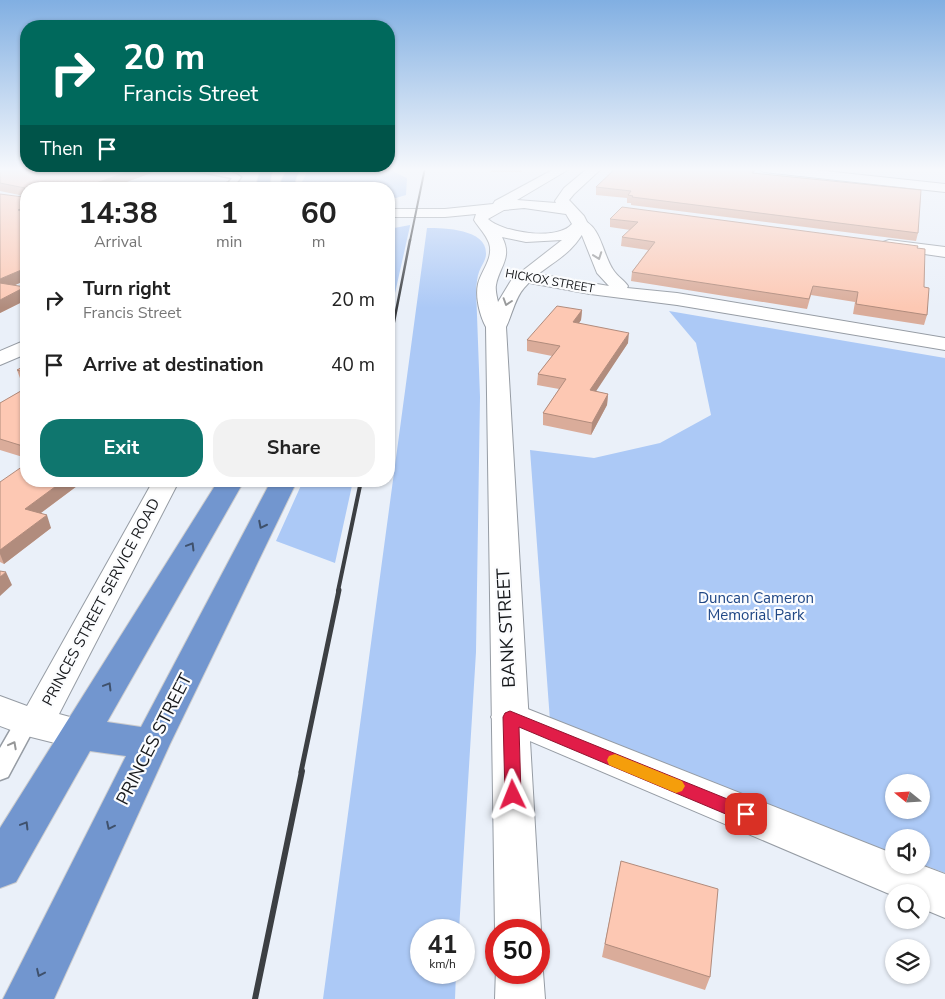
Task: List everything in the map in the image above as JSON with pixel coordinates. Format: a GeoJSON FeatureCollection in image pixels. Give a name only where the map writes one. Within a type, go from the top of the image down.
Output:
{"type":"FeatureCollection","features":[{"type":"Feature","properties":{"kind":"highway"},"geometry":{"type":"LineString","coordinates":[[0,867],[226,487]]}},
{"type":"Feature","properties":{"kind":"highway","name":"PRINCES STREET"},"geometry":{"type":"LineString","coordinates":[[28,999],[151,744],[281,487]]}},
{"type":"Feature","properties":{"kind":"highway"},"geometry":{"type":"LineString","coordinates":[[79,734],[151,744]]}},
{"type":"Feature","properties":{"kind":"main road"},"geometry":{"type":"LineString","coordinates":[[395,218],[428,215]]}},
{"type":"Feature","properties":{"kind":"main road"},"geometry":{"type":"LineString","coordinates":[[484,215],[481,217],[481,220],[488,228]]}},
{"type":"Feature","properties":{"kind":"main road"},"geometry":{"type":"LineString","coordinates":[[567,215],[575,222]]}},
{"type":"Feature","properties":{"kind":"main road"},"geometry":{"type":"LineString","coordinates":[[570,215],[575,222]]}},
{"type":"Feature","properties":{"kind":"main road"},"geometry":{"type":"LineString","coordinates":[[395,218],[452,219],[530,238],[565,234],[575,222]]}},
{"type":"Feature","properties":{"kind":"main road","name":"BANK STREET"},"geometry":{"type":"LineString","coordinates":[[496,327],[504,314],[508,296],[530,274],[572,240],[575,222]]}},
{"type":"Feature","properties":{"kind":"main road","name":"HICKOX STREET"},"geometry":{"type":"LineString","coordinates":[[575,222],[588,232],[614,289]]}},
{"type":"Feature","properties":{"kind":"main road","name":"BANK STREET"},"geometry":{"type":"LineString","coordinates":[[488,228],[498,245],[496,265],[492,270],[487,285],[490,316],[496,327],[518,919]]}},
{"type":"Feature","properties":{"kind":"main road"},"geometry":{"type":"LineString","coordinates":[[878,243],[945,252]]}},
{"type":"Feature","properties":{"kind":"main road","name":"HICKOX STREET"},"geometry":{"type":"LineString","coordinates":[[492,270],[530,274],[945,344]]}},
{"type":"Feature","properties":{"kind":"main road"},"geometry":{"type":"LineString","coordinates":[[1,359],[20,349]]}},
{"type":"Feature","properties":{"kind":"main road","name":"PRINCES STREET SERVICE ROAD"},"geometry":{"type":"LineString","coordinates":[[21,718],[162,487]]}},
{"type":"Feature","properties":{"kind":"main road"},"geometry":{"type":"LineString","coordinates":[[510,717],[945,896]]}},
{"type":"Feature","properties":{"kind":"main road"},"geometry":{"type":"LineString","coordinates":[[21,718],[79,734]]}},
{"type":"Feature","properties":{"kind":"main road"},"geometry":{"type":"LineString","coordinates":[[519,984],[520,999]]}},
{"type":"Feature","properties":{"kind":"lane","name":"PRINCES STREET SERVICE ROAD"},"geometry":{"type":"LineString","coordinates":[[0,770],[21,718]]}},
{"type":"Feature","properties":{"kind":"green space"},"geometry":{"type":"Polygon","coordinates":[[[410,225],[395,293],[395,228],[410,225]]]}},
{"type":"Feature","properties":{"kind":"green space"},"geometry":{"type":"Polygon","coordinates":[[[427,228],[464,232],[480,239],[486,254],[478,274],[476,288],[480,397],[476,652],[460,919],[410,919],[410,984],[456,984],[455,999],[323,999],[392,487],[395,487],[395,465],[427,228]]]}},
{"type":"Feature","properties":{"kind":"green space","name":"Duncan Cameron Memorial Park"},"geometry":{"type":"Polygon","coordinates":[[[669,311],[945,358],[945,873],[930,867],[930,829],[885,829],[885,852],[551,734],[530,450],[594,458],[660,443],[711,415],[696,343],[669,311]]]}},
{"type":"Feature","properties":{"kind":"green space"},"geometry":{"type":"Polygon","coordinates":[[[300,487],[352,487],[335,563],[276,541],[300,487]]]}},
{"type":"Feature","properties":{"kind":"building"},"geometry":{"type":"Polygon","coordinates":[[[0,215],[20,215],[20,271],[0,279],[0,215]]]}},
{"type":"Feature","properties":{"kind":"building"},"geometry":{"type":"Polygon","coordinates":[[[614,215],[680,215],[918,246],[917,248],[925,249],[924,287],[929,288],[927,315],[856,304],[858,292],[813,286],[809,299],[632,272],[655,242],[622,237],[638,222],[610,219],[614,215]]]}},
{"type":"Feature","properties":{"kind":"building"},"geometry":{"type":"Polygon","coordinates":[[[772,215],[919,215],[918,233],[772,215]]]}},
{"type":"Feature","properties":{"kind":"building"},"geometry":{"type":"Polygon","coordinates":[[[0,283],[20,286],[20,290],[0,300],[0,283]]]}},
{"type":"Feature","properties":{"kind":"building"},"geometry":{"type":"Polygon","coordinates":[[[557,306],[582,310],[573,322],[629,333],[590,390],[608,394],[592,423],[543,413],[566,379],[538,374],[560,346],[527,340],[557,306]]]}},
{"type":"Feature","properties":{"kind":"building"},"geometry":{"type":"Polygon","coordinates":[[[20,391],[20,445],[0,439],[0,403],[20,391]]]}},
{"type":"Feature","properties":{"kind":"building"},"geometry":{"type":"Polygon","coordinates":[[[20,468],[20,487],[55,487],[25,509],[47,515],[0,550],[0,482],[20,468]]]}},
{"type":"Feature","properties":{"kind":"building"},"geometry":{"type":"Polygon","coordinates":[[[0,571],[6,572],[0,577],[0,571]]]}},
{"type":"Feature","properties":{"kind":"building"},"geometry":{"type":"Polygon","coordinates":[[[621,861],[718,889],[710,977],[605,944],[621,861]]]}},
{"type":"Feature","properties":{"kind":"railway"},"geometry":{"type":"LineString","coordinates":[[410,241],[415,215]]}},
{"type":"Feature","properties":{"kind":"railway"},"geometry":{"type":"LineString","coordinates":[[395,317],[410,240]]}},
{"type":"Feature","properties":{"kind":"railway"},"geometry":{"type":"LineString","coordinates":[[338,591],[360,487]]}},
{"type":"Feature","properties":{"kind":"railway"},"geometry":{"type":"LineString","coordinates":[[301,772],[339,590]]}},
{"type":"Feature","properties":{"kind":"railway"},"geometry":{"type":"LineString","coordinates":[[255,999],[302,771]]}},
{"type":"Feature","properties":{"kind":"slow traffic"},"geometry":{"type":"LineString","coordinates":[[615,760],[676,786]]}},
{"type":"Feature","properties":{"kind":"route"},"geometry":{"type":"LineString","coordinates":[[513,795],[510,717],[746,814]]}}]}
